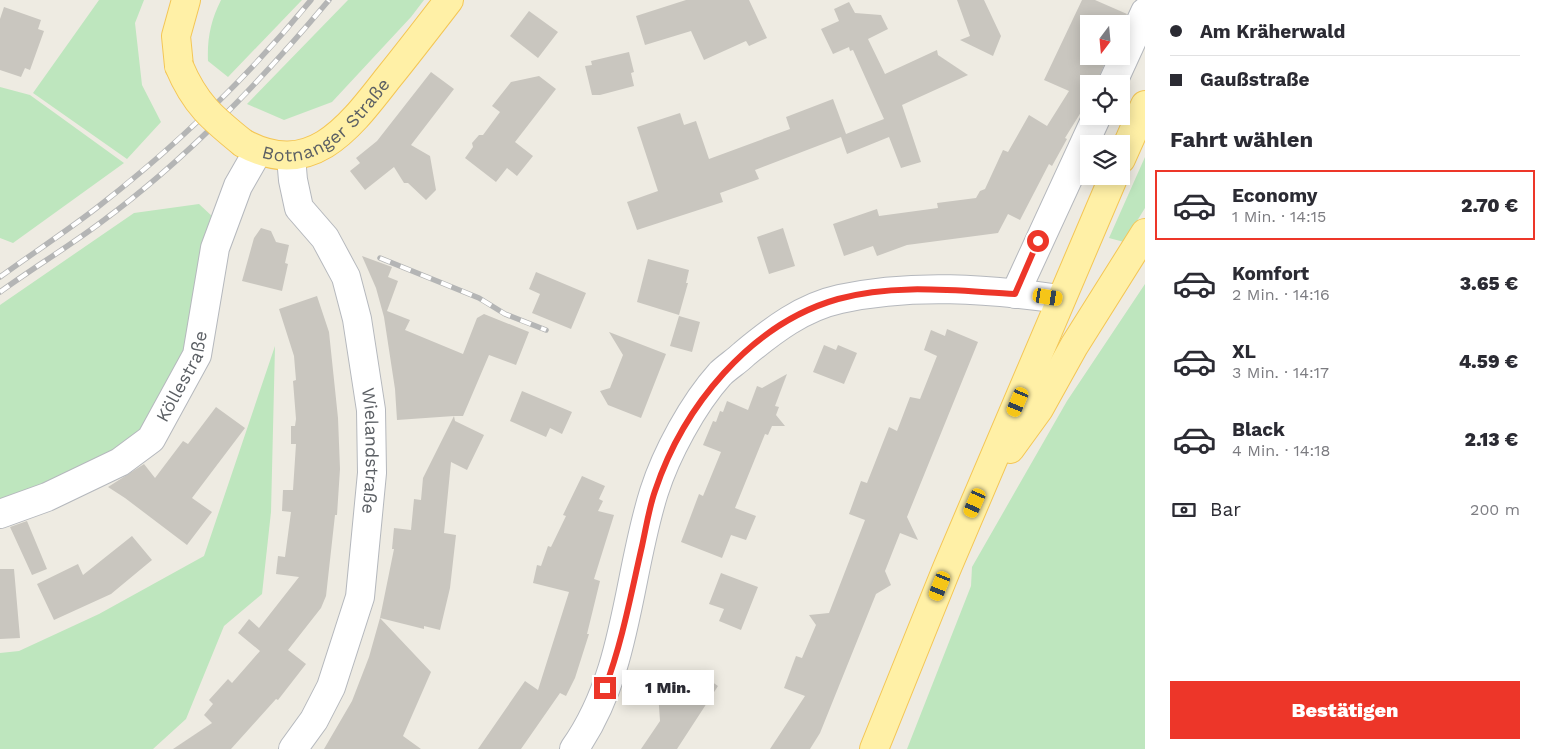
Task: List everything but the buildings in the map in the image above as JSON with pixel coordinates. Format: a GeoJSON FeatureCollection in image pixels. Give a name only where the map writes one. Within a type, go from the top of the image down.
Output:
{"type":"FeatureCollection","features":[{"type":"Feature","properties":{"kind":"main road","name":"Botnanger Straße"},"geometry":{"type":"LineString","coordinates":[[186,0],[176,36],[179,66],[188,86],[207,114],[250,147],[291,157],[313,151],[333,140],[357,118],[449,0]]}},
{"type":"Feature","properties":{"kind":"main road"},"geometry":{"type":"LineString","coordinates":[[1130,139],[1145,105]]}},
{"type":"Feature","properties":{"kind":"main road"},"geometry":{"type":"LineString","coordinates":[[874,749],[947,568],[1060,299],[1087,243],[1110,185]]}},
{"type":"Feature","properties":{"kind":"main road"},"geometry":{"type":"LineString","coordinates":[[982,486],[1039,409],[1114,280],[1145,233]]}},
{"type":"Feature","properties":{"kind":"main road"},"geometry":{"type":"LineString","coordinates":[[1060,299],[1083,300],[1114,280]]}},
{"type":"Feature","properties":{"kind":"street"},"geometry":{"type":"LineString","coordinates":[[1116,75],[1145,12]]}},
{"type":"Feature","properties":{"kind":"street"},"geometry":{"type":"LineString","coordinates":[[1015,294],[1093,125]]}},
{"type":"Feature","properties":{"kind":"street","name":"Köllestraße"},"geometry":{"type":"LineString","coordinates":[[0,514],[47,497],[120,462],[151,439],[197,355],[215,248],[250,147]]}},
{"type":"Feature","properties":{"kind":"street","name":"Wielandstraße"},"geometry":{"type":"LineString","coordinates":[[291,157],[293,180],[299,208],[326,238],[346,277],[355,311],[371,410],[372,473],[360,597],[331,687],[314,720],[293,749]]}},
{"type":"Feature","properties":{"kind":"street"},"geometry":{"type":"LineString","coordinates":[[574,749],[599,704],[617,656],[654,491],[672,450],[699,402],[721,373],[772,331],[801,312],[839,299],[900,290],[1015,294],[1060,299]]}},
{"type":"Feature","properties":{"kind":"green space"},"geometry":{"type":"Polygon","coordinates":[[[99,0],[144,0],[135,23],[142,85],[161,122],[127,159],[33,93],[99,0]]]}},
{"type":"Feature","properties":{"kind":"green space"},"geometry":{"type":"Polygon","coordinates":[[[221,0],[302,0],[228,77],[208,61],[210,29],[221,0]]]}},
{"type":"Feature","properties":{"kind":"green space"},"geometry":{"type":"Polygon","coordinates":[[[348,0],[424,0],[411,17],[332,102],[284,120],[247,104],[348,0]]]}},
{"type":"Feature","properties":{"kind":"green space"},"geometry":{"type":"Polygon","coordinates":[[[0,87],[30,95],[124,163],[13,243],[0,238],[0,87]]]}},
{"type":"Feature","properties":{"kind":"green space"},"geometry":{"type":"Polygon","coordinates":[[[1145,157],[1145,208],[1124,242],[1109,238],[1145,157]]]}},
{"type":"Feature","properties":{"kind":"green space"},"geometry":{"type":"Polygon","coordinates":[[[199,204],[214,218],[193,351],[146,437],[0,505],[0,305],[134,213],[199,204]]]}},
{"type":"Feature","properties":{"kind":"green space"},"geometry":{"type":"Polygon","coordinates":[[[1145,284],[1145,749],[907,749],[971,586],[972,567],[1067,401],[1145,284]]]}},
{"type":"Feature","properties":{"kind":"green space"},"geometry":{"type":"Polygon","coordinates":[[[275,346],[271,512],[262,594],[224,626],[186,719],[153,749],[0,749],[0,653],[19,651],[99,614],[204,556],[275,346]]]}},
{"type":"Feature","properties":{"kind":"railway"},"geometry":{"type":"LineString","coordinates":[[0,277],[87,215],[156,159],[211,109],[263,56],[311,0]]}},
{"type":"Feature","properties":{"kind":"railway"},"geometry":{"type":"LineString","coordinates":[[0,292],[76,241],[132,199],[162,173],[249,90],[329,0]]}},
{"type":"Feature","properties":{"kind":"railway"},"geometry":{"type":"LineString","coordinates":[[380,258],[479,298],[505,314],[546,330]]}},
{"type":"Feature","properties":{"kind":"route"},"geometry":{"type":"LineString","coordinates":[[605,688],[617,656],[654,491],[672,450],[699,402],[721,373],[772,331],[801,312],[839,299],[900,290],[974,291],[1015,294],[1038,241]]}}]}
